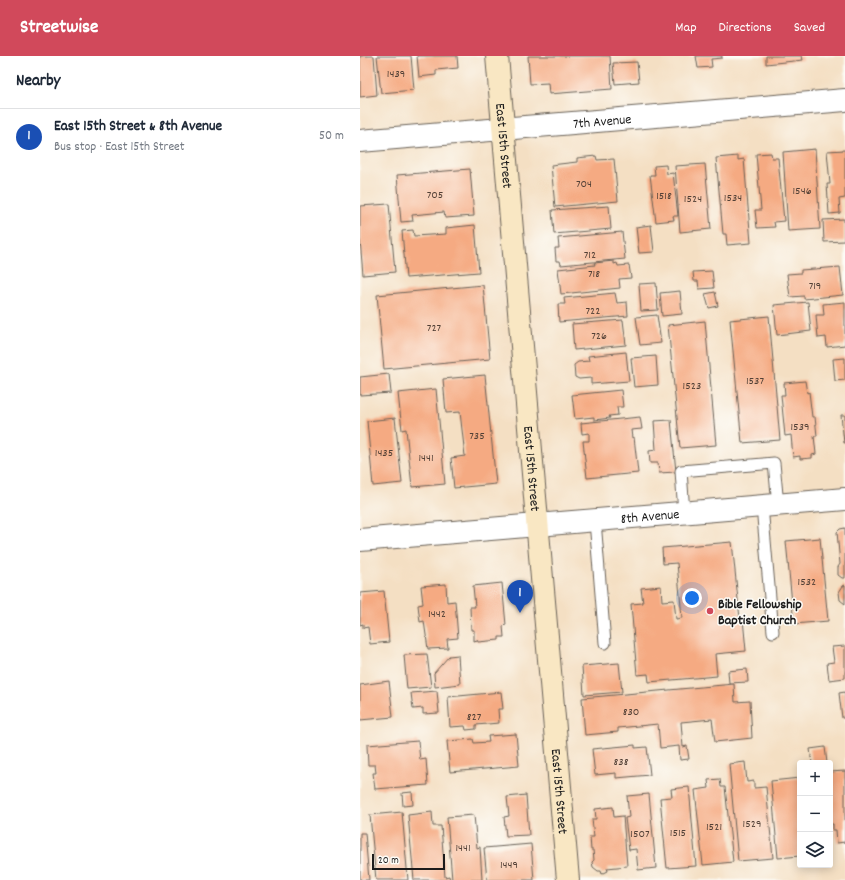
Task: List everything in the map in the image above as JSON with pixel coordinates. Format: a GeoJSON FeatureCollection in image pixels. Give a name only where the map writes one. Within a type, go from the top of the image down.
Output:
{"type":"FeatureCollection","features":[{"type":"Feature","properties":{"kind":"main road","name":"East 15th Street"},"geometry":{"type":"LineString","coordinates":[[497,56],[539,525],[568,880]]}},
{"type":"Feature","properties":{"kind":"street","name":"7th Avenue"},"geometry":{"type":"LineString","coordinates":[[360,141],[845,100]]}},
{"type":"Feature","properties":{"kind":"street","name":"8th Avenue"},"geometry":{"type":"LineString","coordinates":[[360,540],[845,499]]}},
{"type":"Feature","properties":{"kind":"lane"},"geometry":{"type":"LineString","coordinates":[[684,513],[681,471],[774,463],[770,505],[773,632]]}},
{"type":"Feature","properties":{"kind":"lane"},"geometry":{"type":"LineString","coordinates":[[595,520],[605,643]]}},
{"type":"Feature","properties":{"kind":"building"},"geometry":{"type":"Polygon","coordinates":[[[360,56],[374,56],[377,95],[360,97],[360,56]]]}},
{"type":"Feature","properties":{"kind":"building"},"geometry":{"type":"Polygon","coordinates":[[[377,56],[411,56],[414,90],[381,93],[377,56]]]}},
{"type":"Feature","properties":{"kind":"building"},"geometry":{"type":"Polygon","coordinates":[[[417,56],[457,56],[458,68],[436,70],[436,75],[419,77],[417,56]]]}},
{"type":"Feature","properties":{"kind":"building"},"geometry":{"type":"Polygon","coordinates":[[[528,56],[610,56],[612,89],[549,94],[548,83],[530,84],[528,56]]]}},
{"type":"Feature","properties":{"kind":"building"},"geometry":{"type":"Polygon","coordinates":[[[696,56],[722,56],[722,58],[711,59],[712,67],[698,68],[696,56]]]}},
{"type":"Feature","properties":{"kind":"building"},"geometry":{"type":"Polygon","coordinates":[[[766,56],[802,56],[803,60],[766,64],[766,56]]]}},
{"type":"Feature","properties":{"kind":"building"},"geometry":{"type":"Polygon","coordinates":[[[637,62],[639,82],[615,84],[613,63],[637,62]]]}},
{"type":"Feature","properties":{"kind":"building"},"geometry":{"type":"Polygon","coordinates":[[[815,149],[820,229],[788,231],[783,152],[815,149]]]}},
{"type":"Feature","properties":{"kind":"building"},"geometry":{"type":"Polygon","coordinates":[[[845,150],[845,198],[839,199],[840,213],[829,214],[827,184],[830,184],[827,151],[845,150]]]}},
{"type":"Feature","properties":{"kind":"building"},"geometry":{"type":"Polygon","coordinates":[[[771,153],[772,158],[778,158],[784,221],[774,222],[775,227],[757,228],[755,210],[761,210],[756,154],[771,153]]]}},
{"type":"Feature","properties":{"kind":"building"},"geometry":{"type":"Polygon","coordinates":[[[596,156],[597,160],[614,159],[618,201],[555,207],[551,165],[577,162],[577,158],[596,156]]]}},
{"type":"Feature","properties":{"kind":"building"},"geometry":{"type":"Polygon","coordinates":[[[738,156],[738,160],[744,159],[751,243],[727,245],[726,234],[723,234],[716,158],[738,156]]]}},
{"type":"Feature","properties":{"kind":"building"},"geometry":{"type":"Polygon","coordinates":[[[705,164],[711,229],[680,232],[675,166],[705,164]]]}},
{"type":"Feature","properties":{"kind":"building"},"geometry":{"type":"Polygon","coordinates":[[[666,165],[667,174],[673,173],[678,216],[673,216],[674,220],[656,222],[650,175],[655,175],[654,166],[666,165]]]}},
{"type":"Feature","properties":{"kind":"building"},"geometry":{"type":"Polygon","coordinates":[[[470,169],[474,216],[445,218],[444,212],[412,215],[413,221],[401,222],[397,175],[470,169]]]}},
{"type":"Feature","properties":{"kind":"building"},"geometry":{"type":"Polygon","coordinates":[[[389,204],[395,272],[363,275],[360,239],[360,206],[389,204]]]}},
{"type":"Feature","properties":{"kind":"building"},"geometry":{"type":"Polygon","coordinates":[[[609,206],[611,229],[554,234],[552,210],[609,206]]]}},
{"type":"Feature","properties":{"kind":"building"},"geometry":{"type":"Polygon","coordinates":[[[844,219],[844,241],[824,242],[823,220],[844,219]]]}},
{"type":"Feature","properties":{"kind":"building"},"geometry":{"type":"Polygon","coordinates":[[[475,225],[479,272],[406,278],[402,231],[413,230],[414,236],[446,234],[446,228],[475,225]]]}},
{"type":"Feature","properties":{"kind":"building"},"geometry":{"type":"Polygon","coordinates":[[[651,225],[654,252],[639,253],[636,227],[651,225]]]}},
{"type":"Feature","properties":{"kind":"building"},"geometry":{"type":"Polygon","coordinates":[[[622,232],[625,259],[561,265],[560,261],[556,261],[555,248],[559,248],[558,238],[622,232]]]}},
{"type":"Feature","properties":{"kind":"building"},"geometry":{"type":"Polygon","coordinates":[[[614,261],[614,264],[617,263],[618,266],[629,265],[631,278],[619,279],[620,288],[561,294],[558,269],[595,265],[594,263],[614,261]]]}},
{"type":"Feature","properties":{"kind":"building"},"geometry":{"type":"Polygon","coordinates":[[[840,267],[843,295],[804,299],[804,296],[790,297],[787,274],[801,273],[801,270],[840,267]]]}},
{"type":"Feature","properties":{"kind":"building"},"geometry":{"type":"Polygon","coordinates":[[[712,271],[714,288],[699,289],[698,281],[694,281],[693,272],[712,271]]]}},
{"type":"Feature","properties":{"kind":"building"},"geometry":{"type":"Polygon","coordinates":[[[656,283],[658,310],[641,311],[639,284],[656,283]]]}},
{"type":"Feature","properties":{"kind":"building"},"geometry":{"type":"Polygon","coordinates":[[[483,285],[490,359],[384,369],[377,295],[483,285]]]}},
{"type":"Feature","properties":{"kind":"building"},"geometry":{"type":"Polygon","coordinates":[[[680,291],[682,314],[662,316],[660,293],[680,291]]]}},
{"type":"Feature","properties":{"kind":"building"},"geometry":{"type":"Polygon","coordinates":[[[715,292],[718,306],[709,308],[705,294],[715,292]]]}},
{"type":"Feature","properties":{"kind":"building"},"geometry":{"type":"Polygon","coordinates":[[[615,293],[617,303],[627,302],[628,316],[559,322],[558,304],[565,304],[564,298],[615,293]]]}},
{"type":"Feature","properties":{"kind":"building"},"geometry":{"type":"Polygon","coordinates":[[[808,302],[811,331],[777,335],[774,305],[808,302]]]}},
{"type":"Feature","properties":{"kind":"building"},"geometry":{"type":"Polygon","coordinates":[[[845,302],[845,345],[827,347],[826,337],[818,338],[816,315],[824,315],[823,304],[845,302]]]}},
{"type":"Feature","properties":{"kind":"building"},"geometry":{"type":"Polygon","coordinates":[[[657,315],[661,343],[640,345],[636,317],[657,315]]]}},
{"type":"Feature","properties":{"kind":"building"},"geometry":{"type":"Polygon","coordinates":[[[769,316],[780,440],[742,443],[730,320],[769,316]]]}},
{"type":"Feature","properties":{"kind":"building"},"geometry":{"type":"Polygon","coordinates":[[[623,320],[626,345],[574,350],[572,324],[623,320]]]}},
{"type":"Feature","properties":{"kind":"building"},"geometry":{"type":"Polygon","coordinates":[[[705,321],[716,445],[680,448],[668,325],[705,321]]]}},
{"type":"Feature","properties":{"kind":"building"},"geometry":{"type":"Polygon","coordinates":[[[626,352],[629,381],[591,384],[591,378],[579,379],[575,377],[574,365],[578,362],[589,361],[588,356],[626,352]]]}},
{"type":"Feature","properties":{"kind":"building"},"geometry":{"type":"Polygon","coordinates":[[[656,356],[658,385],[634,387],[631,358],[656,356]]]}},
{"type":"Feature","properties":{"kind":"building"},"geometry":{"type":"Polygon","coordinates":[[[845,358],[845,380],[835,381],[833,359],[845,358]]]}},
{"type":"Feature","properties":{"kind":"building"},"geometry":{"type":"Polygon","coordinates":[[[389,374],[391,393],[360,395],[360,377],[389,374]]]}},
{"type":"Feature","properties":{"kind":"building"},"geometry":{"type":"Polygon","coordinates":[[[485,375],[496,484],[454,488],[451,458],[465,456],[460,412],[446,413],[443,379],[485,375]]]}},
{"type":"Feature","properties":{"kind":"building"},"geometry":{"type":"Polygon","coordinates":[[[805,381],[807,393],[809,392],[812,417],[815,417],[817,436],[814,436],[816,454],[812,455],[812,458],[800,459],[800,456],[793,457],[791,435],[785,436],[781,395],[785,395],[784,383],[805,381]]]}},
{"type":"Feature","properties":{"kind":"building"},"geometry":{"type":"Polygon","coordinates":[[[436,389],[445,484],[412,487],[406,429],[402,430],[398,393],[436,389]]]}},
{"type":"Feature","properties":{"kind":"building"},"geometry":{"type":"Polygon","coordinates":[[[621,390],[623,407],[617,407],[618,415],[609,416],[610,418],[594,420],[594,417],[575,419],[572,395],[621,390]]]}},
{"type":"Feature","properties":{"kind":"building"},"geometry":{"type":"Polygon","coordinates":[[[841,415],[845,415],[845,443],[844,443],[841,415]]]}},
{"type":"Feature","properties":{"kind":"building"},"geometry":{"type":"Polygon","coordinates":[[[640,417],[642,429],[631,430],[632,438],[634,437],[638,473],[587,478],[583,441],[589,441],[589,433],[582,434],[581,423],[640,417]]]}},
{"type":"Feature","properties":{"kind":"building"},"geometry":{"type":"Polygon","coordinates":[[[395,418],[402,483],[373,486],[367,421],[395,418]]]}},
{"type":"Feature","properties":{"kind":"building"},"geometry":{"type":"Polygon","coordinates":[[[671,420],[676,472],[659,473],[658,463],[650,463],[649,451],[656,450],[654,421],[671,420]]]}},
{"type":"Feature","properties":{"kind":"building"},"geometry":{"type":"Polygon","coordinates":[[[845,528],[845,578],[842,578],[838,575],[838,567],[840,564],[837,532],[840,529],[845,528]]]}},
{"type":"Feature","properties":{"kind":"building"},"geometry":{"type":"Polygon","coordinates":[[[820,538],[828,621],[794,624],[786,541],[820,538]]]}},
{"type":"Feature","properties":{"kind":"building","name":"Bible Fellowship Baptist Church"},"geometry":{"type":"Polygon","coordinates":[[[732,542],[740,619],[743,619],[746,651],[715,654],[717,676],[649,682],[648,674],[637,675],[631,604],[643,603],[641,588],[661,586],[662,601],[674,600],[676,619],[682,618],[677,563],[663,564],[662,548],[732,542]]]}},
{"type":"Feature","properties":{"kind":"building"},"geometry":{"type":"Polygon","coordinates":[[[502,583],[506,625],[503,626],[504,637],[499,637],[499,640],[474,641],[474,630],[471,630],[470,607],[475,607],[473,586],[502,583]]]}},
{"type":"Feature","properties":{"kind":"building"},"geometry":{"type":"Polygon","coordinates":[[[446,584],[447,602],[455,601],[458,638],[447,639],[448,648],[428,649],[424,621],[420,622],[418,605],[423,604],[421,586],[446,584]]]}},
{"type":"Feature","properties":{"kind":"building"},"geometry":{"type":"Polygon","coordinates":[[[845,585],[845,604],[840,600],[839,592],[845,585]]]}},
{"type":"Feature","properties":{"kind":"building"},"geometry":{"type":"Polygon","coordinates":[[[384,591],[389,642],[370,644],[368,627],[363,628],[363,624],[360,625],[360,593],[384,591]]]}},
{"type":"Feature","properties":{"kind":"building"},"geometry":{"type":"Polygon","coordinates":[[[845,646],[845,678],[829,680],[827,663],[834,662],[832,647],[845,646]]]}},
{"type":"Feature","properties":{"kind":"building"},"geometry":{"type":"Polygon","coordinates":[[[427,654],[431,687],[407,689],[404,655],[427,654]]]}},
{"type":"Feature","properties":{"kind":"building"},"geometry":{"type":"Polygon","coordinates":[[[458,655],[460,684],[435,687],[434,673],[449,656],[458,655]]]}},
{"type":"Feature","properties":{"kind":"building"},"geometry":{"type":"Polygon","coordinates":[[[619,663],[622,692],[584,695],[582,666],[619,663]]]}},
{"type":"Feature","properties":{"kind":"building"},"geometry":{"type":"Polygon","coordinates":[[[747,669],[748,682],[729,683],[728,671],[747,669]]]}},
{"type":"Feature","properties":{"kind":"building"},"geometry":{"type":"Polygon","coordinates":[[[389,681],[393,717],[360,720],[360,685],[389,681]]]}},
{"type":"Feature","properties":{"kind":"building"},"geometry":{"type":"Polygon","coordinates":[[[734,684],[735,702],[750,701],[752,738],[715,742],[712,719],[681,722],[683,747],[687,746],[689,759],[680,760],[679,746],[660,748],[658,724],[618,728],[618,732],[585,735],[582,698],[734,684]]]}},
{"type":"Feature","properties":{"kind":"building"},"geometry":{"type":"Polygon","coordinates":[[[437,691],[439,713],[423,714],[423,708],[413,709],[411,693],[437,691]]]}},
{"type":"Feature","properties":{"kind":"building"},"geometry":{"type":"Polygon","coordinates":[[[501,692],[503,709],[498,709],[499,723],[476,725],[476,729],[466,730],[465,726],[450,727],[448,697],[501,692]]]}},
{"type":"Feature","properties":{"kind":"building"},"geometry":{"type":"Polygon","coordinates":[[[845,692],[845,718],[842,718],[839,693],[845,692]]]}},
{"type":"Feature","properties":{"kind":"building"},"geometry":{"type":"Polygon","coordinates":[[[516,734],[519,766],[450,772],[447,741],[473,739],[474,743],[489,742],[488,736],[516,734]]]}},
{"type":"Feature","properties":{"kind":"building"},"geometry":{"type":"Polygon","coordinates":[[[418,741],[420,760],[426,759],[428,785],[375,789],[373,773],[376,773],[375,765],[368,765],[367,745],[418,741]]]}},
{"type":"Feature","properties":{"kind":"building"},"geometry":{"type":"Polygon","coordinates":[[[635,745],[635,748],[647,747],[650,775],[616,778],[616,773],[595,775],[592,749],[635,745]]]}},
{"type":"Feature","properties":{"kind":"building"},"geometry":{"type":"Polygon","coordinates":[[[825,747],[827,760],[812,760],[810,749],[825,747]]]}},
{"type":"Feature","properties":{"kind":"building"},"geometry":{"type":"Polygon","coordinates":[[[745,762],[747,782],[754,781],[754,788],[766,787],[773,858],[738,861],[729,764],[745,762]]]}},
{"type":"Feature","properties":{"kind":"building"},"geometry":{"type":"Polygon","coordinates":[[[845,771],[845,842],[837,843],[836,830],[833,830],[833,772],[845,771]]]}},
{"type":"Feature","properties":{"kind":"building"},"geometry":{"type":"Polygon","coordinates":[[[797,778],[797,856],[778,858],[771,781],[797,778]]]}},
{"type":"Feature","properties":{"kind":"building"},"geometry":{"type":"Polygon","coordinates":[[[720,779],[721,787],[725,787],[733,862],[703,865],[695,790],[709,788],[708,780],[720,779]]]}},
{"type":"Feature","properties":{"kind":"building"},"geometry":{"type":"Polygon","coordinates":[[[689,787],[696,866],[667,868],[660,798],[672,797],[671,789],[689,787]]]}},
{"type":"Feature","properties":{"kind":"building"},"geometry":{"type":"Polygon","coordinates":[[[412,792],[413,805],[403,806],[402,793],[412,792]]]}},
{"type":"Feature","properties":{"kind":"building"},"geometry":{"type":"Polygon","coordinates":[[[649,794],[656,868],[638,870],[636,849],[629,850],[625,818],[629,817],[627,796],[649,794]]]}},
{"type":"Feature","properties":{"kind":"building"},"geometry":{"type":"Polygon","coordinates":[[[526,795],[529,835],[506,836],[504,817],[509,816],[507,797],[526,795]]]}},
{"type":"Feature","properties":{"kind":"building"},"geometry":{"type":"Polygon","coordinates":[[[613,807],[614,817],[623,816],[627,866],[607,868],[608,871],[602,874],[601,871],[598,871],[593,867],[592,862],[594,860],[593,850],[591,850],[590,837],[594,837],[592,819],[596,819],[595,809],[613,807]]]}},
{"type":"Feature","properties":{"kind":"building"},"geometry":{"type":"Polygon","coordinates":[[[402,812],[408,880],[376,880],[370,815],[402,812]]]}},
{"type":"Feature","properties":{"kind":"building"},"geometry":{"type":"Polygon","coordinates":[[[432,812],[433,826],[441,826],[445,877],[449,876],[450,880],[414,880],[408,815],[432,812]]]}},
{"type":"Feature","properties":{"kind":"building"},"geometry":{"type":"Polygon","coordinates":[[[474,815],[477,848],[480,847],[482,880],[452,880],[447,817],[474,815]]]}},
{"type":"Feature","properties":{"kind":"building"},"geometry":{"type":"Polygon","coordinates":[[[360,833],[365,833],[369,880],[360,880],[360,833]]]}},
{"type":"Feature","properties":{"kind":"building"},"geometry":{"type":"Polygon","coordinates":[[[531,844],[534,880],[487,880],[484,848],[531,844]]]}},
{"type":"Feature","properties":{"kind":"place","name":"Bible Fellowship Baptist Church"},"geometry":{"type":"Point","coordinates":[710,611]}},
{"type":"Feature","properties":{"kind":"place","name":"East 15th Street & 8th Avenue"},"geometry":{"type":"Point","coordinates":[520,613]}}]}
